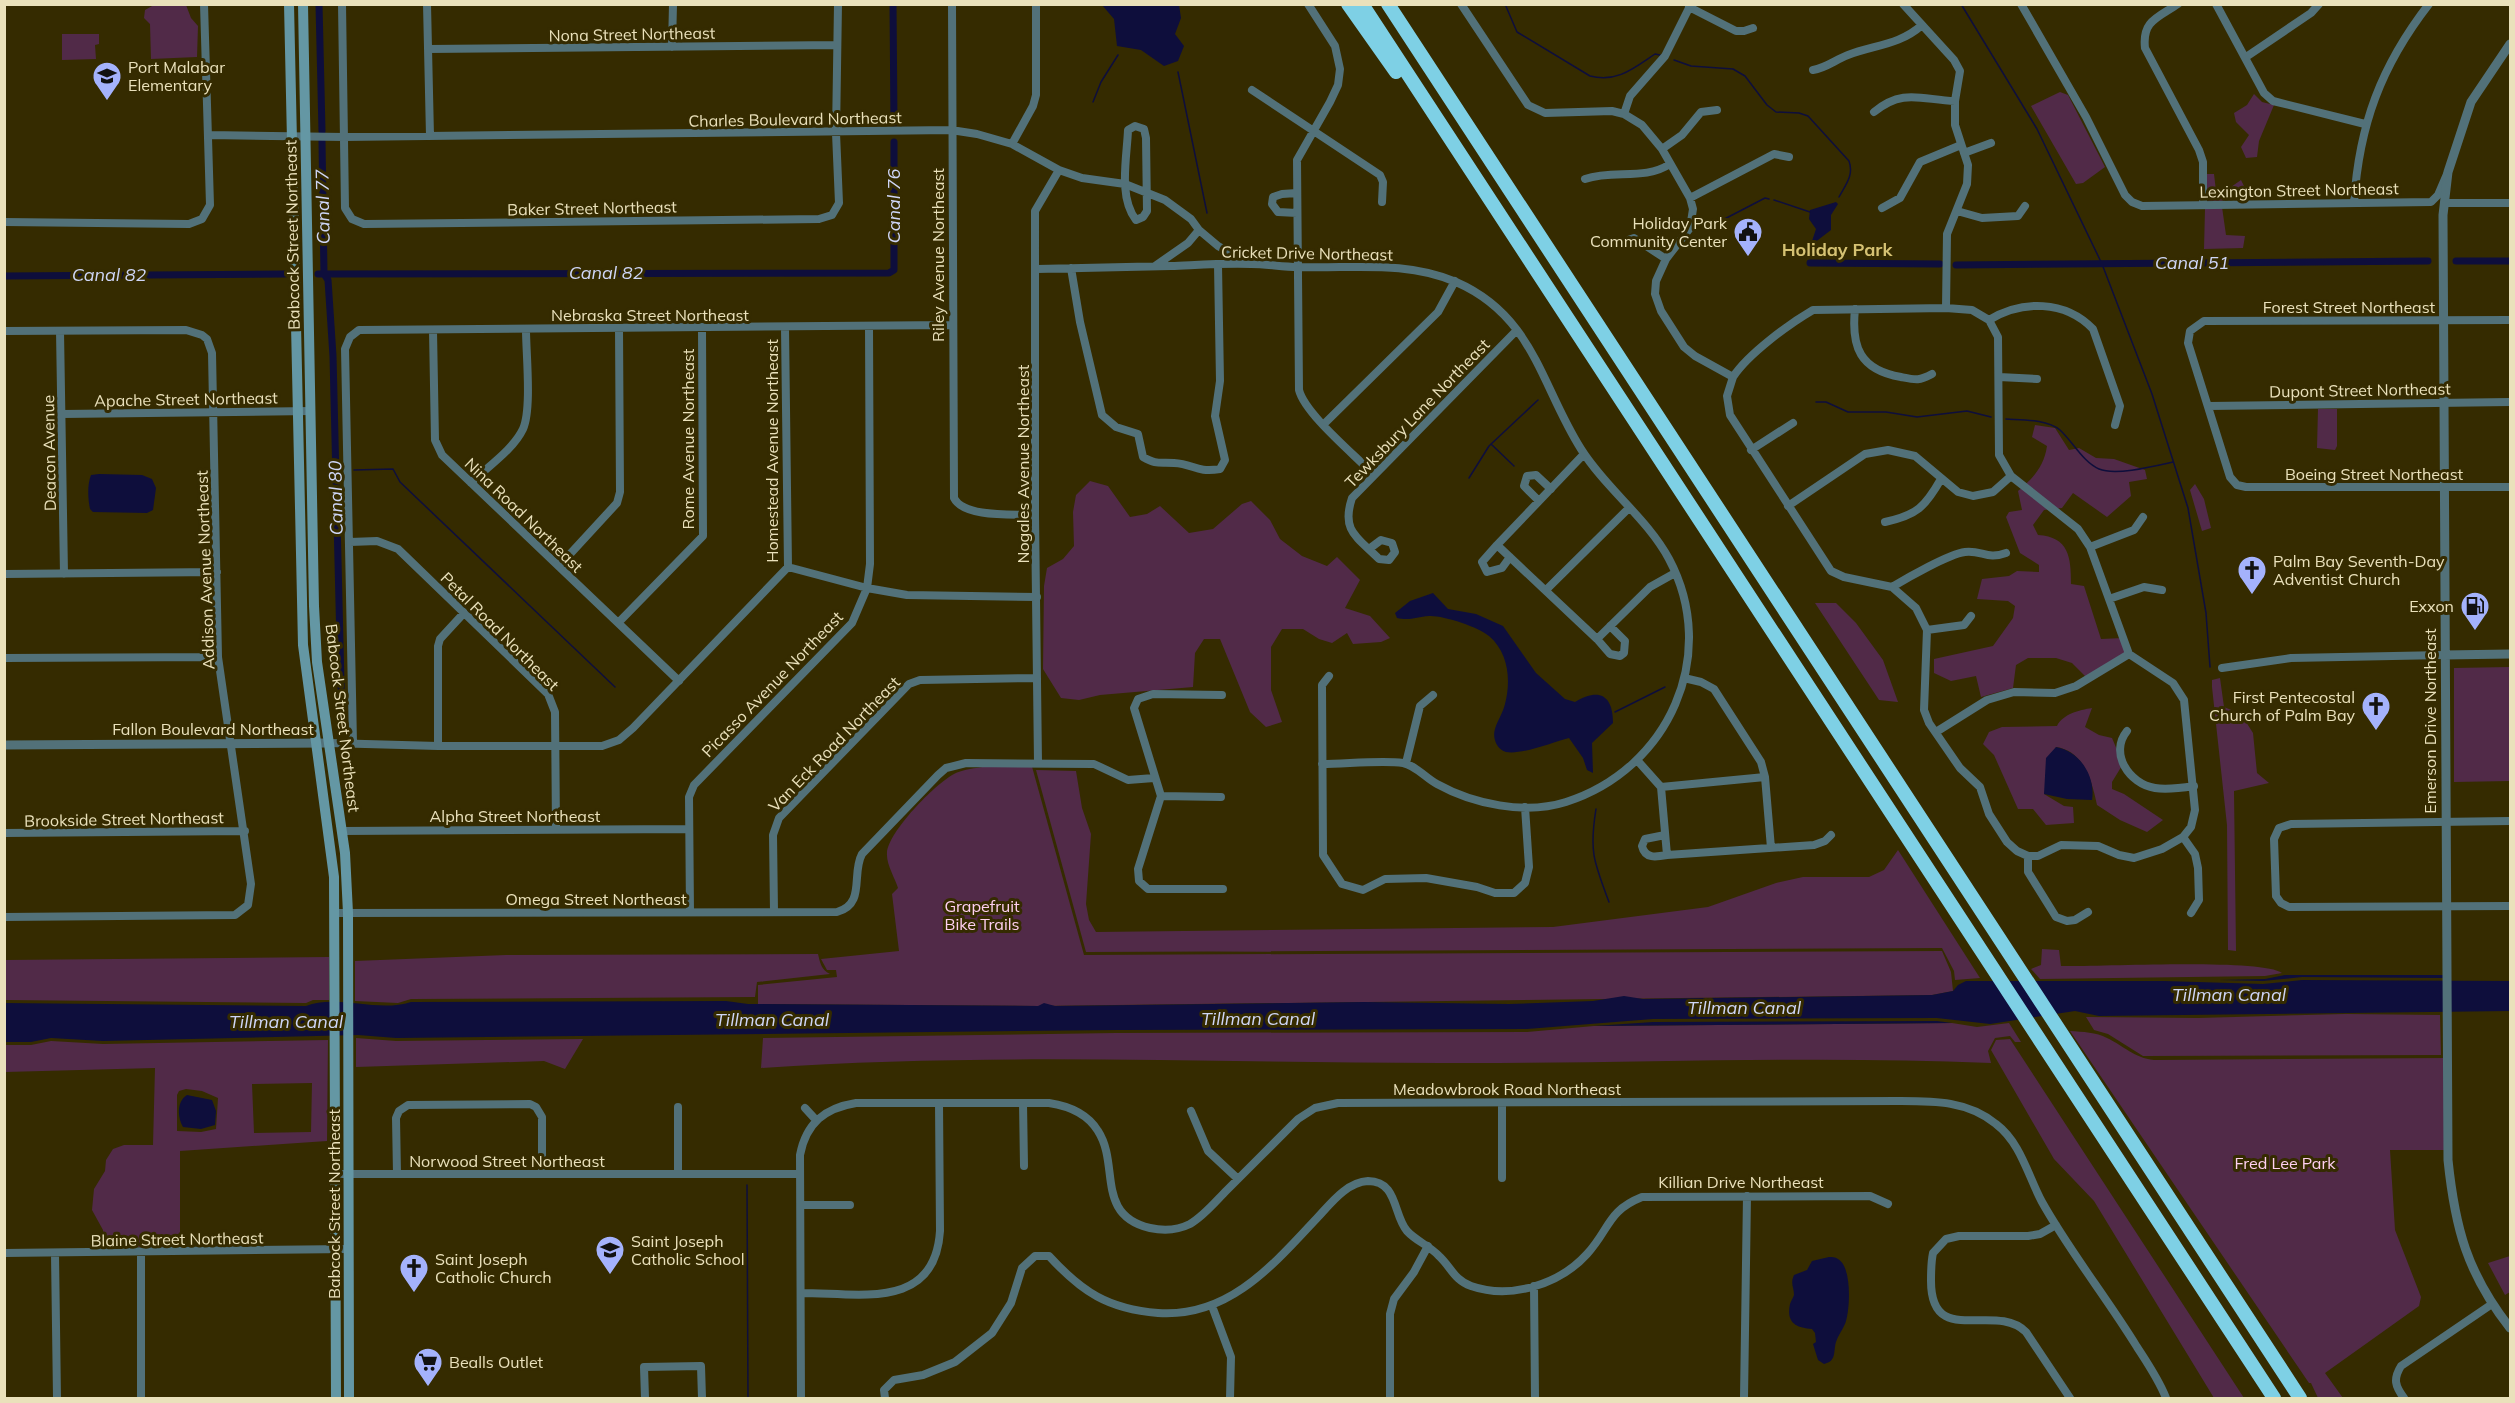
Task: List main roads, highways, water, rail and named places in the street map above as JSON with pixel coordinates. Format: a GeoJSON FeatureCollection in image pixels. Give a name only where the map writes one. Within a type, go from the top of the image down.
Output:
{"type":"FeatureCollection","features":[{"type":"Feature","properties":{"kind":"highway"},"geometry":{"type":"LineString","coordinates":[[1348,4],[1403,82],[1434,114]]}},
{"type":"Feature","properties":{"kind":"highway"},"geometry":{"type":"LineString","coordinates":[[1362,4],[2274,1398]]}},
{"type":"Feature","properties":{"kind":"highway"},"geometry":{"type":"LineString","coordinates":[[1390,7],[2300,1398]]}},
{"type":"Feature","properties":{"kind":"main road","name":"Babcock Street Northeast"},"geometry":{"type":"LineString","coordinates":[[289,4],[303,645],[331,844],[335,913],[336,1398]]}},
{"type":"Feature","properties":{"kind":"main road","name":"Babcock Street Northeast"},"geometry":{"type":"LineString","coordinates":[[303,4],[315,628],[317,662],[342,831],[348,913],[349,1398]]}},
{"type":"Feature","properties":{"kind":"main road"},"geometry":{"type":"LineString","coordinates":[[336,1083],[349,1084]]}},
{"type":"Feature","properties":{"kind":"water"},"geometry":{"type":"Polygon","coordinates":[[[1102,5],[1179,5],[1181,18],[1175,34],[1184,46],[1178,61],[1164,66],[1141,50],[1117,46],[1114,19],[1102,5]]]}},
{"type":"Feature","properties":{"kind":"water"},"geometry":{"type":"Polygon","coordinates":[[[1836,202],[1838,204],[1831,215],[1831,230],[1814,243],[1812,241],[1816,229],[1809,219],[1810,210],[1836,202]]]}},
{"type":"Feature","properties":{"kind":"water"},"geometry":{"type":"Polygon","coordinates":[[[91,475],[142,475],[152,479],[156,488],[153,510],[147,513],[93,512],[89,505],[89,483],[91,475]]]}},
{"type":"Feature","properties":{"kind":"water"},"geometry":{"type":"Polygon","coordinates":[[[1433,593],[1448,609],[1476,614],[1503,626],[1536,673],[1565,699],[1575,702],[1584,697],[1598,695],[1608,701],[1611,706],[1613,723],[1592,743],[1593,773],[1587,770],[1583,758],[1569,738],[1520,752],[1506,752],[1500,749],[1494,732],[1505,704],[1508,677],[1504,659],[1496,643],[1489,636],[1469,625],[1451,620],[1435,616],[1397,618],[1395,613],[1410,601],[1433,593]]]}},
{"type":"Feature","properties":{"kind":"water"},"geometry":{"type":"Polygon","coordinates":[[[2056,747],[2065,749],[2079,759],[2084,766],[2089,774],[2093,791],[2092,800],[2067,799],[2044,794],[2046,758],[2056,747]]]}},
{"type":"Feature","properties":{"kind":"water"},"geometry":{"type":"Polygon","coordinates":[[[2285,975],[2443,975],[2443,978],[2302,977],[2263,981],[2219,980],[2265,979],[2285,975]]]}},
{"type":"Feature","properties":{"kind":"water","name":"Tillman Canal"},"geometry":{"type":"Polygon","coordinates":[[[2302,980],[2510,981],[2510,1011],[2099,1016],[2075,1011],[1990,1024],[1937,1018],[1653,1019],[1527,1029],[1117,1030],[396,1038],[358,1035],[103,1041],[51,1038],[31,1042],[5,1042],[4,1003],[306,1006],[330,1002],[385,1006],[411,1002],[726,1001],[748,1004],[1038,1006],[1044,1003],[1055,1006],[1364,1002],[1509,1004],[1593,1001],[1624,996],[1643,999],[1932,995],[1953,991],[1966,981],[2164,981],[2263,984],[2302,980]]]}},
{"type":"Feature","properties":{"kind":"water"},"geometry":{"type":"Polygon","coordinates":[[[1937,1021],[1952,1023],[1594,1026],[1653,1022],[1937,1021]]]}},
{"type":"Feature","properties":{"kind":"water"},"geometry":{"type":"Polygon","coordinates":[[[187,1095],[212,1100],[216,1111],[215,1125],[201,1129],[183,1127],[179,1110],[181,1101],[187,1095]]]}},
{"type":"Feature","properties":{"kind":"water"},"geometry":{"type":"Polygon","coordinates":[[[1829,1257],[1837,1258],[1843,1263],[1848,1278],[1849,1297],[1846,1321],[1837,1339],[1834,1356],[1831,1361],[1824,1364],[1818,1360],[1813,1344],[1816,1342],[1815,1333],[1812,1329],[1797,1326],[1791,1320],[1789,1310],[1794,1295],[1792,1283],[1794,1275],[1807,1270],[1812,1261],[1829,1257]]]}},
{"type":"Feature","properties":{"kind":"waterway","name":"Canal 77"},"geometry":{"type":"LineString","coordinates":[[319,4],[322,131]]}},
{"type":"Feature","properties":{"kind":"waterway","name":"Canal 76"},"geometry":{"type":"LineString","coordinates":[[893,4],[894,123]]}},
{"type":"Feature","properties":{"kind":"waterway"},"geometry":{"type":"LineString","coordinates":[[1505,4],[1517,32],[1590,76],[1600,78],[1617,76],[1655,54],[1660,55]]}},
{"type":"Feature","properties":{"kind":"waterway"},"geometry":{"type":"LineString","coordinates":[[1961,4],[2037,129],[2102,264],[2152,394],[2188,508],[2206,613],[2210,667]]}},
{"type":"Feature","properties":{"kind":"waterway"},"geometry":{"type":"LineString","coordinates":[[1093,102],[1101,82],[1118,55]]}},
{"type":"Feature","properties":{"kind":"waterway"},"geometry":{"type":"LineString","coordinates":[[1674,60],[1691,66],[1733,69],[1745,76],[1767,105],[1776,112],[1799,113],[1808,116],[1849,161],[1850,175],[1839,197]]}},
{"type":"Feature","properties":{"kind":"waterway"},"geometry":{"type":"LineString","coordinates":[[1178,72],[1207,213]]}},
{"type":"Feature","properties":{"kind":"waterway","name":"Canal 80"},"geometry":{"type":"LineString","coordinates":[[322,141],[324,274],[328,280],[333,356],[342,725]]}},
{"type":"Feature","properties":{"kind":"waterway","name":"Canal 82"},"geometry":{"type":"LineString","coordinates":[[318,274],[889,273],[894,270],[894,142]]}},
{"type":"Feature","properties":{"kind":"waterway"},"geometry":{"type":"LineString","coordinates":[[1711,226],[1765,198],[1769,199]]}},
{"type":"Feature","properties":{"kind":"waterway"},"geometry":{"type":"LineString","coordinates":[[1774,200],[1810,212]]}},
{"type":"Feature","properties":{"kind":"waterway","name":"Canal 51"},"geometry":{"type":"LineString","coordinates":[[1956,265],[2428,261]]}},
{"type":"Feature","properties":{"kind":"waterway","name":"Canal 51"},"geometry":{"type":"LineString","coordinates":[[2456,261],[2510,261]]}},
{"type":"Feature","properties":{"kind":"waterway"},"geometry":{"type":"LineString","coordinates":[[1810,263],[1940,264]]}},
{"type":"Feature","properties":{"kind":"waterway","name":"Canal 82"},"geometry":{"type":"LineString","coordinates":[[4,276],[285,274]]}},
{"type":"Feature","properties":{"kind":"waterway"},"geometry":{"type":"LineString","coordinates":[[1469,478],[1489,446],[1538,400]]}},
{"type":"Feature","properties":{"kind":"waterway"},"geometry":{"type":"LineString","coordinates":[[1816,402],[1826,402],[1848,412],[1886,412],[1917,417],[1967,411],[1991,417]]}},
{"type":"Feature","properties":{"kind":"waterway"},"geometry":{"type":"LineString","coordinates":[[2006,419],[2034,421],[2055,426],[2088,462],[2106,471],[2125,471],[2173,462]]}},
{"type":"Feature","properties":{"kind":"waterway"},"geometry":{"type":"LineString","coordinates":[[1491,444],[1514,466]]}},
{"type":"Feature","properties":{"kind":"waterway"},"geometry":{"type":"LineString","coordinates":[[354,470],[393,469],[400,482],[615,687]]}},
{"type":"Feature","properties":{"kind":"waterway"},"geometry":{"type":"LineString","coordinates":[[1615,712],[1665,687]]}},
{"type":"Feature","properties":{"kind":"waterway"},"geometry":{"type":"LineString","coordinates":[[1596,809],[1593,836],[1594,857],[1609,902]]}},
{"type":"Feature","properties":{"kind":"waterway"},"geometry":{"type":"LineString","coordinates":[[747,1185],[748,1398]]}},
{"type":"Feature","properties":{"kind":"place","name":"Port Malabar Elementary"},"geometry":{"type":"Point","coordinates":[107,102]}},
{"type":"Feature","properties":{"kind":"place","name":"Holiday Park Community Center"},"geometry":{"type":"Point","coordinates":[1748,258]}},
{"type":"Feature","properties":{"kind":"place","name":"Palm Bay Seventh-Day Adventist Church"},"geometry":{"type":"Point","coordinates":[2252,596]}},
{"type":"Feature","properties":{"kind":"place","name":"Exxon"},"geometry":{"type":"Point","coordinates":[2475,632]}},
{"type":"Feature","properties":{"kind":"place","name":"First Pentecostal Church of Palm Bay"},"geometry":{"type":"Point","coordinates":[2376,732]}},
{"type":"Feature","properties":{"kind":"place","name":"Saint Joseph Catholic School"},"geometry":{"type":"Point","coordinates":[610,1276]}},
{"type":"Feature","properties":{"kind":"place","name":"Saint Joseph Catholic Church"},"geometry":{"type":"Point","coordinates":[414,1294]}},
{"type":"Feature","properties":{"kind":"place","name":"Bealls Outlet"},"geometry":{"type":"Point","coordinates":[428,1388]}},
{"type":"Feature","properties":{"kind":"district","name":"Holiday Park"},"geometry":{"type":"Point","coordinates":[1837,250]}},
{"type":"Feature","properties":{"kind":"park label","name":"Grapefruit Bike Trails"},"geometry":{"type":"Point","coordinates":[982,915]}},
{"type":"Feature","properties":{"kind":"park label","name":"Fred Lee Park"},"geometry":{"type":"Point","coordinates":[2285,1163]}}]}
